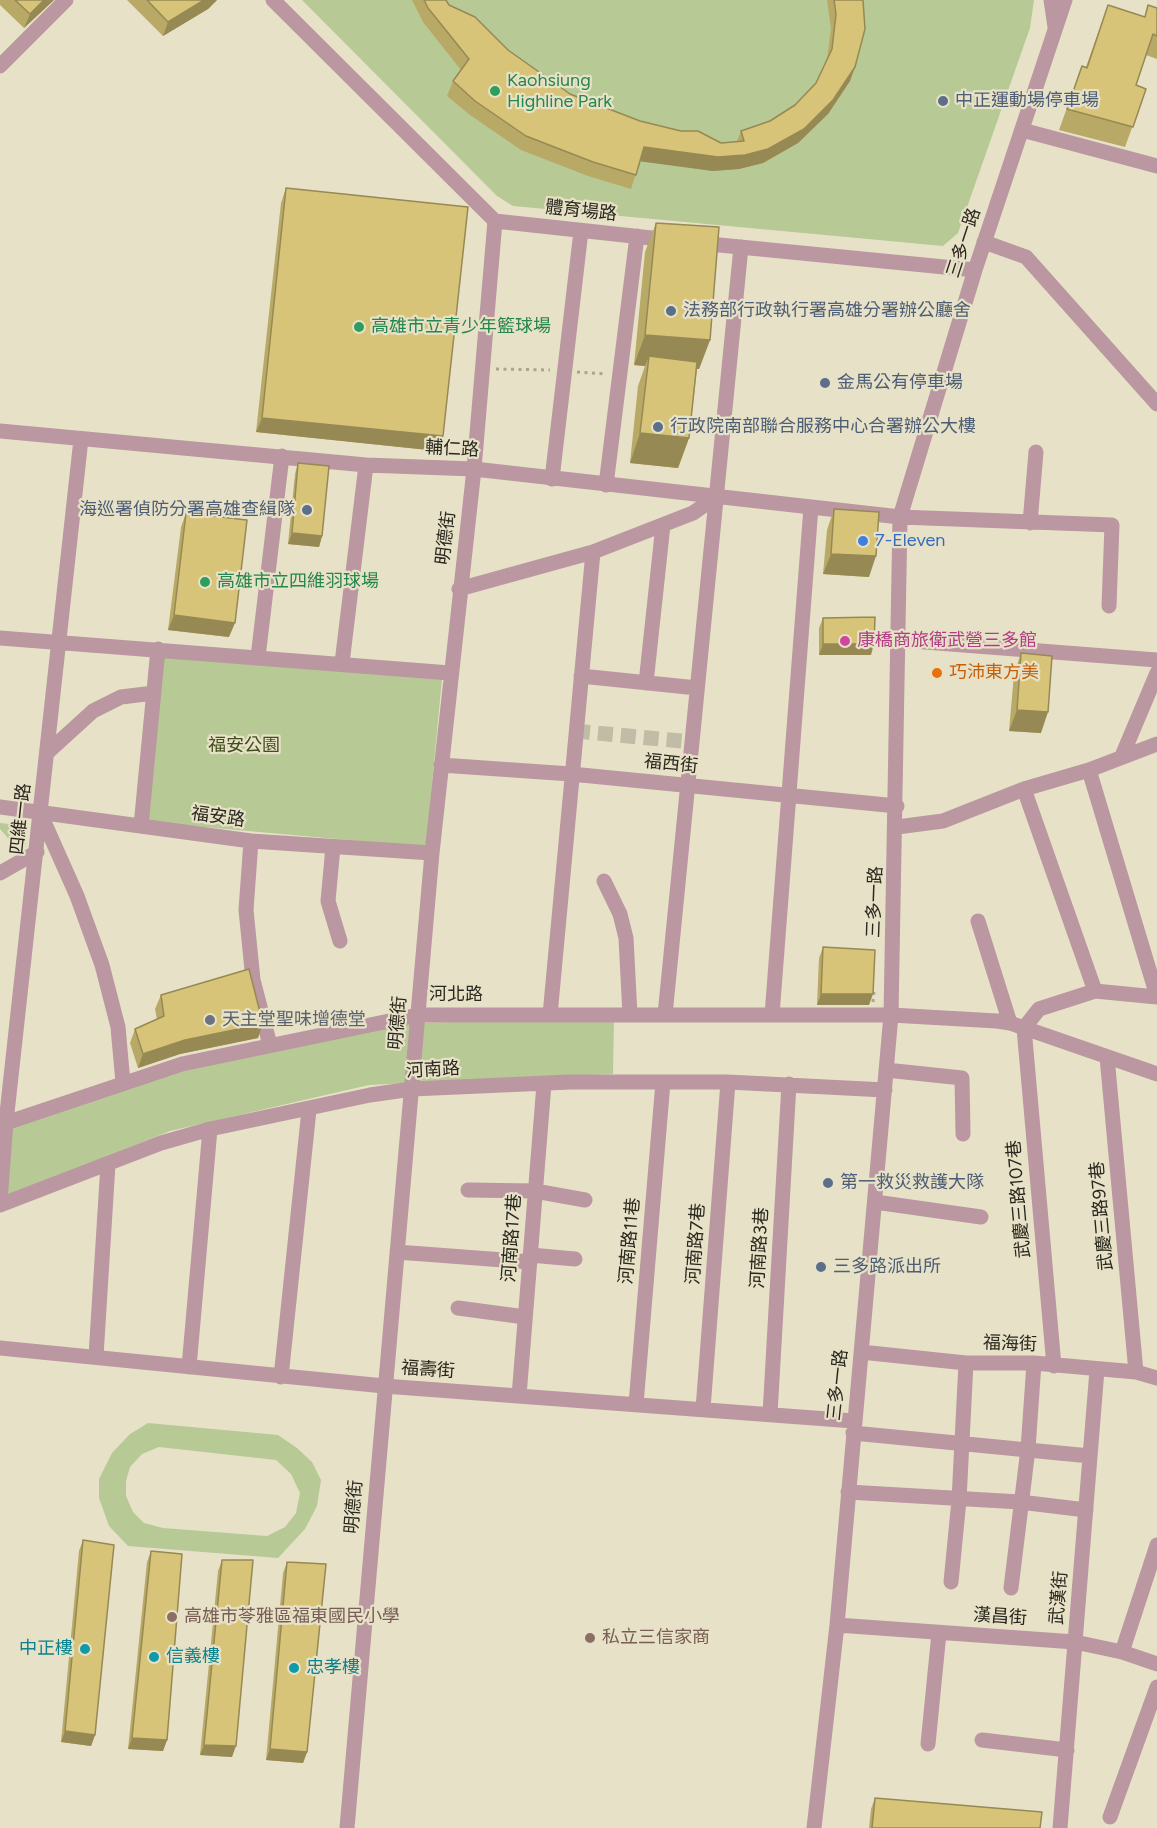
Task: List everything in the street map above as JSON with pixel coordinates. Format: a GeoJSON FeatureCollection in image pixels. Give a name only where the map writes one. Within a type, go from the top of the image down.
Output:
{"type":"FeatureCollection","features":[{"type":"Feature","properties":{"kind":"street"},"geometry":{"type":"LineString","coordinates":[[0,66],[66,0]]}},
{"type":"Feature","properties":{"kind":"street"},"geometry":{"type":"LineString","coordinates":[[273,0],[495,221]]}},
{"type":"Feature","properties":{"kind":"street"},"geometry":{"type":"LineString","coordinates":[[1051,0],[1056,29]]}},
{"type":"Feature","properties":{"kind":"street","name":"三多一路"},"geometry":{"type":"LineString","coordinates":[[814,1828],[837,1625],[891,1015],[897,827],[900,517],[975,270],[1065,0]]}},
{"type":"Feature","properties":{"kind":"street"},"geometry":{"type":"LineString","coordinates":[[1022,130],[1157,166]]}},
{"type":"Feature","properties":{"kind":"street","name":"體育場路"},"geometry":{"type":"LineString","coordinates":[[495,221],[975,270]]}},
{"type":"Feature","properties":{"kind":"street","name":"明德街"},"geometry":{"type":"LineString","coordinates":[[347,1828],[432,854],[459,589],[474,469],[495,221]]}},
{"type":"Feature","properties":{"kind":"street"},"geometry":{"type":"LineString","coordinates":[[552,479],[581,231]]}},
{"type":"Feature","properties":{"kind":"street"},"geometry":{"type":"LineString","coordinates":[[606,485],[637,236]]}},
{"type":"Feature","properties":{"kind":"street"},"geometry":{"type":"LineString","coordinates":[[984,242],[1026,257],[1157,404]]}},
{"type":"Feature","properties":{"kind":"street"},"geometry":{"type":"LineString","coordinates":[[665,1015],[741,247]]}},
{"type":"Feature","properties":{"kind":"street","name":"輔仁路"},"geometry":{"type":"LineString","coordinates":[[0,431],[366,465],[474,469],[900,517],[1112,525],[1108,606]]}},
{"type":"Feature","properties":{"kind":"street","name":"四維一路"},"geometry":{"type":"LineString","coordinates":[[0,1204],[3,1124],[37,852],[81,439]]}},
{"type":"Feature","properties":{"kind":"street"},"geometry":{"type":"LineString","coordinates":[[1030,523],[1036,452]]}},
{"type":"Feature","properties":{"kind":"street"},"geometry":{"type":"LineString","coordinates":[[258,657],[282,456]]}},
{"type":"Feature","properties":{"kind":"street"},"geometry":{"type":"LineString","coordinates":[[342,663],[366,465]]}},
{"type":"Feature","properties":{"kind":"street"},"geometry":{"type":"LineString","coordinates":[[459,589],[593,552],[693,513],[716,497]]}},
{"type":"Feature","properties":{"kind":"street"},"geometry":{"type":"LineString","coordinates":[[772,1015],[811,507]]}},
{"type":"Feature","properties":{"kind":"street"},"geometry":{"type":"LineString","coordinates":[[646,683],[663,525]]}},
{"type":"Feature","properties":{"kind":"street"},"geometry":{"type":"LineString","coordinates":[[550,1015],[593,552]]}},
{"type":"Feature","properties":{"kind":"street"},"geometry":{"type":"LineString","coordinates":[[0,638],[450,673]]}},
{"type":"Feature","properties":{"kind":"street"},"geometry":{"type":"LineString","coordinates":[[899,640],[1157,660]]}},
{"type":"Feature","properties":{"kind":"street"},"geometry":{"type":"LineString","coordinates":[[141,826],[158,649]]}},
{"type":"Feature","properties":{"kind":"street"},"geometry":{"type":"LineString","coordinates":[[1122,756],[1157,673]]}},
{"type":"Feature","properties":{"kind":"street"},"geometry":{"type":"LineString","coordinates":[[581,676],[697,688]]}},
{"type":"Feature","properties":{"kind":"street"},"geometry":{"type":"LineString","coordinates":[[48,752],[93,711],[120,697],[154,693]]}},
{"type":"Feature","properties":{"kind":"street"},"geometry":{"type":"LineString","coordinates":[[897,827],[943,821],[1024,789],[1089,770],[1157,744]]}},
{"type":"Feature","properties":{"kind":"street","name":"福西街"},"geometry":{"type":"LineString","coordinates":[[441,765],[571,774],[897,806]]}},
{"type":"Feature","properties":{"kind":"street"},"geometry":{"type":"LineString","coordinates":[[1017,1026],[1039,1009],[1095,991],[1157,997],[1089,770]]}},
{"type":"Feature","properties":{"kind":"street"},"geometry":{"type":"LineString","coordinates":[[1024,789],[1095,991]]}},
{"type":"Feature","properties":{"kind":"street","name":"福安路"},"geometry":{"type":"LineString","coordinates":[[0,807],[251,841],[432,854]]}},
{"type":"Feature","properties":{"kind":"street"},"geometry":{"type":"LineString","coordinates":[[40,812],[77,896],[102,965],[118,1027],[123,1083]]}},
{"type":"Feature","properties":{"kind":"street"},"geometry":{"type":"LineString","coordinates":[[251,841],[246,910],[253,980],[270,1044]]}},
{"type":"Feature","properties":{"kind":"street"},"geometry":{"type":"LineString","coordinates":[[333,847],[328,901],[339,941]]}},
{"type":"Feature","properties":{"kind":"street"},"geometry":{"type":"LineString","coordinates":[[0,873],[37,852]]}},
{"type":"Feature","properties":{"kind":"street"},"geometry":{"type":"LineString","coordinates":[[604,881],[620,914],[626,938],[630,1015]]}},
{"type":"Feature","properties":{"kind":"street","name":"武慶三路107巷"},"geometry":{"type":"LineString","coordinates":[[978,921],[1017,1026],[1054,1366]]}},
{"type":"Feature","properties":{"kind":"street","name":"河北路"},"geometry":{"type":"LineString","coordinates":[[3,1124],[182,1064],[418,1015],[891,1015],[1017,1026],[1157,1074]]}},
{"type":"Feature","properties":{"kind":"street","name":"武慶三路97巷"},"geometry":{"type":"LineString","coordinates":[[1107,1057],[1136,1372]]}},
{"type":"Feature","properties":{"kind":"street"},"geometry":{"type":"LineString","coordinates":[[886,1070],[962,1078],[963,1134]]}},
{"type":"Feature","properties":{"kind":"street","name":"河南路11巷"},"geometry":{"type":"LineString","coordinates":[[636,1404],[663,1082]]}},
{"type":"Feature","properties":{"kind":"street","name":"河南路"},"geometry":{"type":"LineString","coordinates":[[0,1204],[161,1143],[210,1129],[309,1110],[370,1095],[412,1089],[544,1084],[728,1082],[885,1090]]}},
{"type":"Feature","properties":{"kind":"street","name":"河南路7巷"},"geometry":{"type":"LineString","coordinates":[[703,1409],[728,1082]]}},
{"type":"Feature","properties":{"kind":"street","name":"河南路17巷"},"geometry":{"type":"LineString","coordinates":[[519,1396],[544,1084]]}},
{"type":"Feature","properties":{"kind":"street","name":"河南路3巷"},"geometry":{"type":"LineString","coordinates":[[770,1414],[789,1084]]}},
{"type":"Feature","properties":{"kind":"street"},"geometry":{"type":"LineString","coordinates":[[281,1377],[309,1110]]}},
{"type":"Feature","properties":{"kind":"street"},"geometry":{"type":"LineString","coordinates":[[189,1367],[210,1129]]}},
{"type":"Feature","properties":{"kind":"street"},"geometry":{"type":"LineString","coordinates":[[96,1356],[108,1164]]}},
{"type":"Feature","properties":{"kind":"street"},"geometry":{"type":"LineString","coordinates":[[468,1190],[535,1191],[585,1200]]}},
{"type":"Feature","properties":{"kind":"street"},"geometry":{"type":"LineString","coordinates":[[875,1202],[981,1217]]}},
{"type":"Feature","properties":{"kind":"street"},"geometry":{"type":"LineString","coordinates":[[396,1252],[575,1259]]}},
{"type":"Feature","properties":{"kind":"street"},"geometry":{"type":"LineString","coordinates":[[458,1308],[525,1317]]}},
{"type":"Feature","properties":{"kind":"street","name":"福壽街"},"geometry":{"type":"LineString","coordinates":[[0,1348],[384,1386],[770,1414],[960,1444],[1090,1456]]}},
{"type":"Feature","properties":{"kind":"street","name":"福海街"},"geometry":{"type":"LineString","coordinates":[[861,1352],[966,1363],[1034,1363],[1136,1372],[1157,1378]]}},
{"type":"Feature","properties":{"kind":"street"},"geometry":{"type":"LineString","coordinates":[[951,1582],[959,1500],[960,1444],[966,1363]]}},
{"type":"Feature","properties":{"kind":"street"},"geometry":{"type":"LineString","coordinates":[[1011,1588],[1028,1449],[1034,1363]]}},
{"type":"Feature","properties":{"kind":"street","name":"武漢街"},"geometry":{"type":"LineString","coordinates":[[1060,1828],[1097,1370]]}},
{"type":"Feature","properties":{"kind":"street"},"geometry":{"type":"LineString","coordinates":[[848,1492],[1020,1502],[1086,1510]]}},
{"type":"Feature","properties":{"kind":"street"},"geometry":{"type":"LineString","coordinates":[[1122,1652],[1157,1545]]}},
{"type":"Feature","properties":{"kind":"street","name":"漢昌街"},"geometry":{"type":"LineString","coordinates":[[837,1625],[1075,1642],[1122,1652],[1157,1664]]}},
{"type":"Feature","properties":{"kind":"street"},"geometry":{"type":"LineString","coordinates":[[928,1744],[939,1633]]}},
{"type":"Feature","properties":{"kind":"street"},"geometry":{"type":"LineString","coordinates":[[1110,1817],[1157,1688]]}},
{"type":"Feature","properties":{"kind":"street"},"geometry":{"type":"LineString","coordinates":[[982,1740],[1067,1750]]}},
{"type":"Feature","properties":{"kind":"green space"},"geometry":{"type":"Polygon","coordinates":[[[302,0],[1034,0],[1030,28],[958,233],[943,246],[513,206],[497,196],[302,0]]]}},
{"type":"Feature","properties":{"kind":"green space","name":"福安公園"},"geometry":{"type":"Polygon","coordinates":[[[163,654],[442,679],[426,847],[148,822],[163,654]]]}},
{"type":"Feature","properties":{"kind":"green space"},"geometry":{"type":"Polygon","coordinates":[[[0,823],[28,826],[24,856],[0,829],[0,823]]]}},
{"type":"Feature","properties":{"kind":"green space"},"geometry":{"type":"Polygon","coordinates":[[[614,1018],[613,1074],[369,1085],[170,1131],[0,1199],[0,1132],[181,1071],[413,1023],[614,1018]]]}},
{"type":"Feature","properties":{"kind":"green space"},"geometry":{"type":"Polygon","coordinates":[[[148,1423],[278,1435],[312,1462],[321,1480],[317,1506],[305,1529],[278,1558],[128,1546],[109,1526],[99,1498],[99,1479],[112,1453],[130,1434],[148,1423]],[[159,1447],[142,1454],[130,1467],[126,1481],[126,1496],[133,1512],[144,1523],[163,1528],[267,1536],[285,1527],[296,1513],[300,1493],[291,1474],[276,1460],[159,1447]]]}},
{"type":"Feature","properties":{"kind":"building"},"geometry":{"type":"Polygon","coordinates":[[[15,0],[44,0],[30,14],[15,0]]]}},
{"type":"Feature","properties":{"kind":"building"},"geometry":{"type":"Polygon","coordinates":[[[147,0],[204,0],[168,22],[147,0]]]}},
{"type":"Feature","properties":{"kind":"building","name":"Kaohsiung Highline Park"},"geometry":{"type":"Polygon","coordinates":[[[424,0],[446,0],[449,5],[475,17],[508,50],[570,94],[640,121],[681,131],[698,131],[721,143],[744,141],[741,131],[770,121],[795,105],[816,83],[832,49],[836,14],[834,0],[863,0],[865,29],[855,67],[833,100],[804,129],[768,149],[745,155],[718,157],[644,147],[636,175],[593,162],[526,136],[475,101],[453,81],[469,59],[424,0]]]}},
{"type":"Feature","properties":{"kind":"building"},"geometry":{"type":"Polygon","coordinates":[[[1108,5],[1145,17],[1148,5],[1157,8],[1157,36],[1153,34],[1136,85],[1146,89],[1133,127],[1067,109],[1082,66],[1087,68],[1108,5]]]}},
{"type":"Feature","properties":{"kind":"building","name":"高雄市立青少年籃球場"},"geometry":{"type":"Polygon","coordinates":[[[286,188],[468,207],[443,436],[262,418],[286,188]]]}},
{"type":"Feature","properties":{"kind":"building","name":"法務部行政執行署高雄分署辦公廳舍"},"geometry":{"type":"Polygon","coordinates":[[[656,223],[719,227],[710,340],[645,335],[656,223]]]}},
{"type":"Feature","properties":{"kind":"building"},"geometry":{"type":"Polygon","coordinates":[[[649,356],[697,362],[689,438],[640,433],[649,356]]]}},
{"type":"Feature","properties":{"kind":"building","name":"海巡署偵防分署高雄查緝隊"},"geometry":{"type":"Polygon","coordinates":[[[298,463],[329,466],[322,536],[292,533],[298,463]]]}},
{"type":"Feature","properties":{"kind":"building"},"geometry":{"type":"Polygon","coordinates":[[[834,509],[879,512],[876,556],[831,554],[834,509]]]}},
{"type":"Feature","properties":{"kind":"building","name":"高雄市立四維羽球場"},"geometry":{"type":"Polygon","coordinates":[[[186,513],[247,520],[235,623],[174,615],[186,513]]]}},
{"type":"Feature","properties":{"kind":"building"},"geometry":{"type":"Polygon","coordinates":[[[875,617],[874,644],[823,644],[823,618],[875,617]]]}},
{"type":"Feature","properties":{"kind":"building"},"geometry":{"type":"Polygon","coordinates":[[[1021,653],[1052,656],[1048,712],[1017,710],[1021,653]]]}},
{"type":"Feature","properties":{"kind":"building"},"geometry":{"type":"Polygon","coordinates":[[[823,947],[875,950],[873,994],[821,994],[823,947]]]}},
{"type":"Feature","properties":{"kind":"building"},"geometry":{"type":"Polygon","coordinates":[[[249,969],[263,1024],[185,1040],[143,1054],[135,1029],[164,1016],[161,995],[249,969]]]}},
{"type":"Feature","properties":{"kind":"building","name":"中正樓"},"geometry":{"type":"Polygon","coordinates":[[[83,1540],[114,1545],[95,1735],[65,1731],[83,1540]]]}},
{"type":"Feature","properties":{"kind":"building","name":"信義樓"},"geometry":{"type":"Polygon","coordinates":[[[151,1551],[182,1554],[167,1740],[132,1738],[151,1551]]]}},
{"type":"Feature","properties":{"kind":"building"},"geometry":{"type":"Polygon","coordinates":[[[222,1560],[253,1560],[236,1746],[204,1745],[222,1560]]]}},
{"type":"Feature","properties":{"kind":"building","name":"忠孝樓"},"geometry":{"type":"Polygon","coordinates":[[[287,1562],[326,1564],[307,1752],[270,1749],[287,1562]]]}},
{"type":"Feature","properties":{"kind":"building"},"geometry":{"type":"Polygon","coordinates":[[[875,1798],[1042,1812],[1040,1828],[872,1828],[875,1798]]]}},
{"type":"Feature","properties":{"kind":"tunnel"},"geometry":{"type":"LineString","coordinates":[[575,731],[692,742]]}},
{"type":"Feature","properties":{"kind":"place","name":"Kaohsiung Highline Park"},"geometry":{"type":"Point","coordinates":[495,91]}},
{"type":"Feature","properties":{"kind":"place","name":"中正運動場停車場"},"geometry":{"type":"Point","coordinates":[943,101]}},
{"type":"Feature","properties":{"kind":"place","name":"法務部行政執行署高雄分署辦公廳舍"},"geometry":{"type":"Point","coordinates":[671,311]}},
{"type":"Feature","properties":{"kind":"place","name":"高雄市立青少年籃球場"},"geometry":{"type":"Point","coordinates":[359,327]}},
{"type":"Feature","properties":{"kind":"place","name":"金馬公有停車場"},"geometry":{"type":"Point","coordinates":[825,383]}},
{"type":"Feature","properties":{"kind":"place","name":"行政院南部聯合服務中心合署辦公大樓"},"geometry":{"type":"Point","coordinates":[658,427]}},
{"type":"Feature","properties":{"kind":"place","name":"海巡署偵防分署高雄查緝隊"},"geometry":{"type":"Point","coordinates":[307,510]}},
{"type":"Feature","properties":{"kind":"place","name":"7-Eleven"},"geometry":{"type":"Point","coordinates":[863,541]}},
{"type":"Feature","properties":{"kind":"place","name":"高雄市立四維羽球場"},"geometry":{"type":"Point","coordinates":[205,582]}},
{"type":"Feature","properties":{"kind":"place","name":"康橋商旅衛武營三多館"},"geometry":{"type":"Point","coordinates":[845,641]}},
{"type":"Feature","properties":{"kind":"place","name":"巧沛東方美"},"geometry":{"type":"Point","coordinates":[937,673]}},
{"type":"Feature","properties":{"kind":"place","name":"天主堂聖味增德堂"},"geometry":{"type":"Point","coordinates":[210,1020]}},
{"type":"Feature","properties":{"kind":"place","name":"第一救災救護大隊"},"geometry":{"type":"Point","coordinates":[828,1183]}},
{"type":"Feature","properties":{"kind":"place","name":"三多路派出所"},"geometry":{"type":"Point","coordinates":[821,1267]}},
{"type":"Feature","properties":{"kind":"place","name":"高雄市苓雅區福東國民小學"},"geometry":{"type":"Point","coordinates":[172,1617]}},
{"type":"Feature","properties":{"kind":"place","name":"私立三信家商"},"geometry":{"type":"Point","coordinates":[590,1638]}},
{"type":"Feature","properties":{"kind":"place","name":"中正樓"},"geometry":{"type":"Point","coordinates":[85,1649]}},
{"type":"Feature","properties":{"kind":"place","name":"信義樓"},"geometry":{"type":"Point","coordinates":[154,1657]}},
{"type":"Feature","properties":{"kind":"place","name":"忠孝樓"},"geometry":{"type":"Point","coordinates":[294,1668]}}]}
